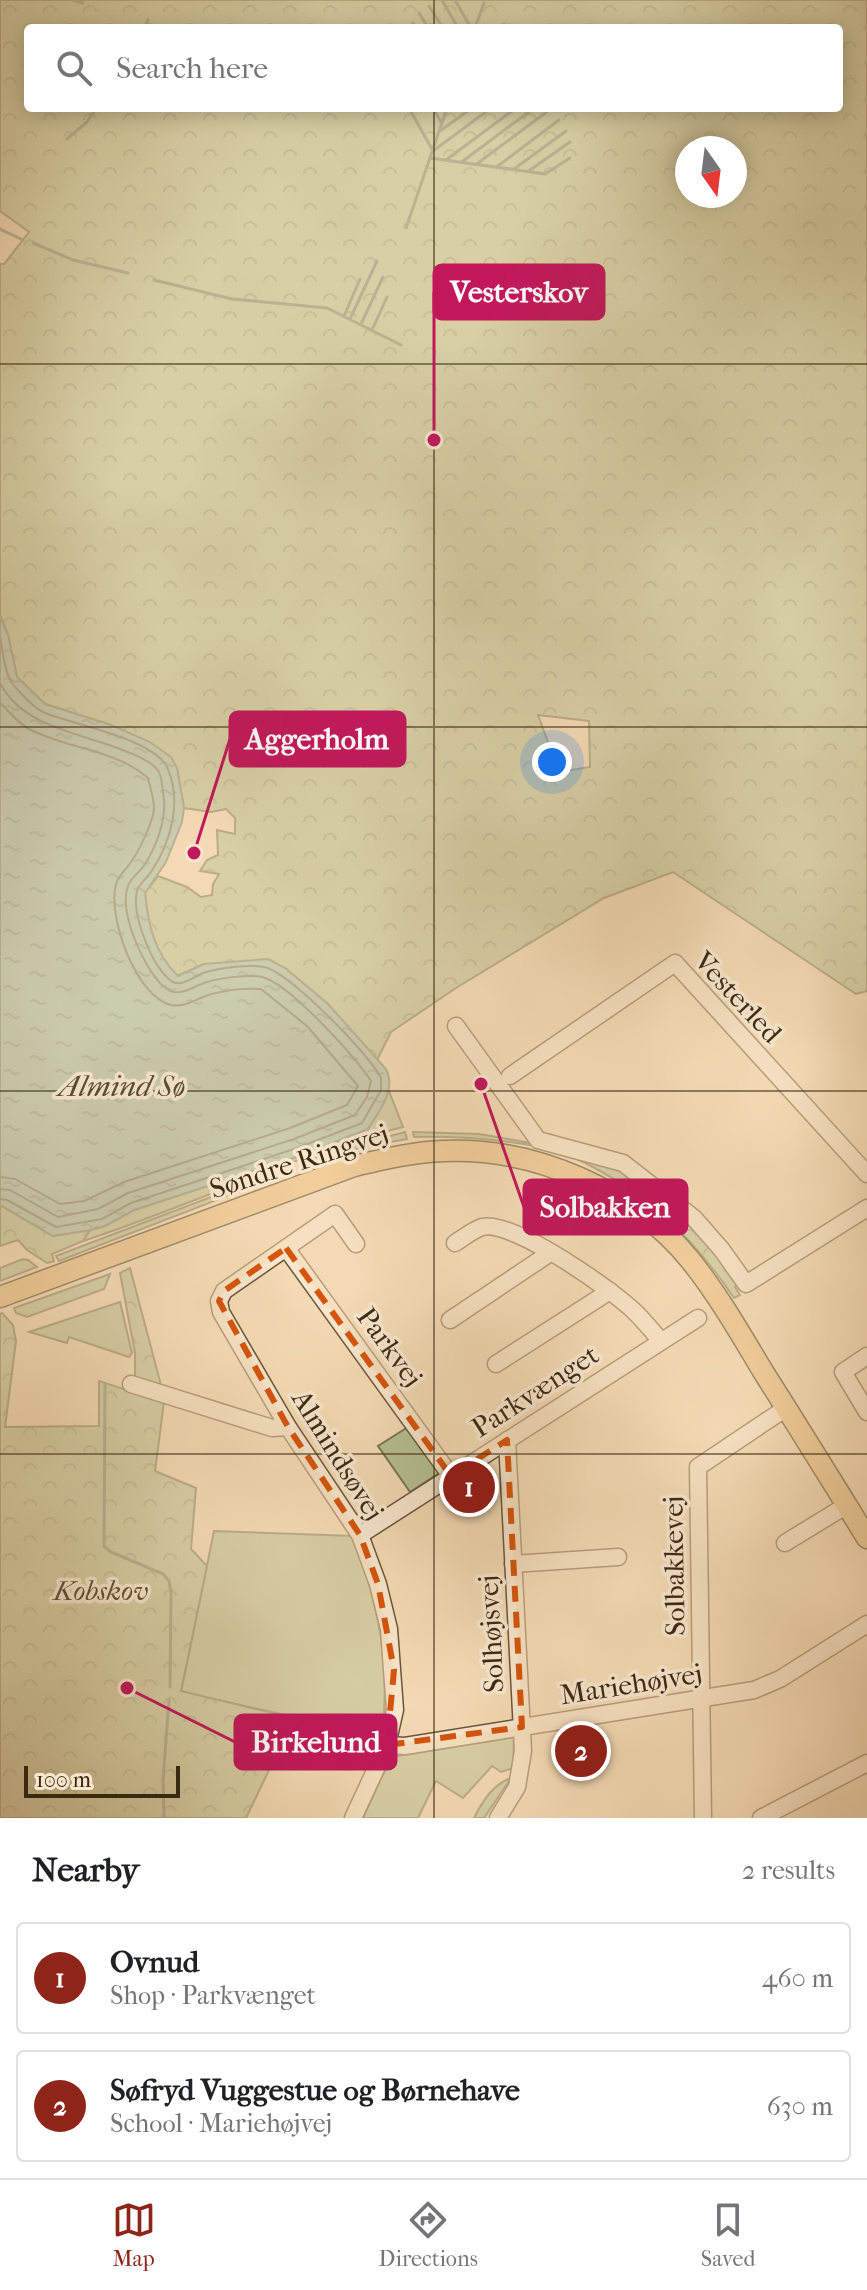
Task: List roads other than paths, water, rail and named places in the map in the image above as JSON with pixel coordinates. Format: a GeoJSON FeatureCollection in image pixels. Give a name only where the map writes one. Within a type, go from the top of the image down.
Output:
{"type":"FeatureCollection","features":[{"type":"Feature","properties":{"kind":"main road","name":"Søndre Ringvej"},"geometry":{"type":"LineString","coordinates":[[0,1297],[354,1166],[403,1155],[445,1151],[518,1157],[563,1171],[623,1202],[664,1234],[690,1260],[724,1307],[867,1538]]}},
{"type":"Feature","properties":{"kind":"street","name":"Vesterled"},"geometry":{"type":"LineString","coordinates":[[510,1076],[675,963],[867,1174]]}},
{"type":"Feature","properties":{"kind":"street"},"geometry":{"type":"LineString","coordinates":[[456,1026],[538,1140],[623,1163],[694,1218],[746,1284],[867,1208]]}},
{"type":"Feature","properties":{"kind":"street","name":"Almindsøvej"},"geometry":{"type":"LineString","coordinates":[[353,1818],[387,1745],[395,1710],[391,1643],[378,1584],[360,1535],[288,1427],[221,1312],[219,1301],[224,1291],[335,1214],[356,1244]]}},
{"type":"Feature","properties":{"kind":"street"},"geometry":{"type":"LineString","coordinates":[[455,1243],[483,1227],[508,1231],[528,1239],[610,1291],[636,1313],[661,1341]]}},
{"type":"Feature","properties":{"kind":"street","name":"Parkvej"},"geometry":{"type":"LineString","coordinates":[[286,1248],[451,1476]]}},
{"type":"Feature","properties":{"kind":"street"},"geometry":{"type":"LineString","coordinates":[[450,1320],[550,1253]]}},
{"type":"Feature","properties":{"kind":"street"},"geometry":{"type":"LineString","coordinates":[[496,1364],[610,1291]]}},
{"type":"Feature","properties":{"kind":"street","name":"Parkvænget"},"geometry":{"type":"LineString","coordinates":[[360,1535],[698,1318]]}},
{"type":"Feature","properties":{"kind":"street"},"geometry":{"type":"LineString","coordinates":[[867,1356],[843,1372],[867,1412]]}},
{"type":"Feature","properties":{"kind":"street"},"geometry":{"type":"LineString","coordinates":[[131,1384],[264,1426],[278,1429],[288,1427]]}},
{"type":"Feature","properties":{"kind":"street","name":"Solbakkevej"},"geometry":{"type":"LineString","coordinates":[[703,1818],[698,1467],[786,1408]]}},
{"type":"Feature","properties":{"kind":"street","name":"Solhøjsvej"},"geometry":{"type":"LineString","coordinates":[[498,1818],[517,1787],[523,1751],[507,1440]]}},
{"type":"Feature","properties":{"kind":"street"},"geometry":{"type":"LineString","coordinates":[[785,1543],[847,1505]]}},
{"type":"Feature","properties":{"kind":"street"},"geometry":{"type":"LineString","coordinates":[[513,1564],[618,1557]]}},
{"type":"Feature","properties":{"kind":"street","name":"Mariehøjvej"},"geometry":{"type":"LineString","coordinates":[[387,1745],[405,1746],[754,1690],[780,1679],[867,1624]]}},
{"type":"Feature","properties":{"kind":"street"},"geometry":{"type":"LineString","coordinates":[[761,1818],[867,1763]]}},
{"type":"Feature","properties":{"kind":"water","name":"Almind Sø"},"geometry":{"type":"Polygon","coordinates":[[[0,616],[8,635],[17,677],[45,704],[111,725],[150,742],[171,757],[177,768],[184,808],[182,822],[166,862],[145,893],[154,938],[163,958],[178,976],[204,964],[268,959],[285,968],[328,1004],[386,1069],[388,1092],[368,1129],[300,1156],[134,1210],[105,1226],[90,1230],[53,1236],[0,1205],[0,616]]]}},
{"type":"Feature","properties":{"kind":"waterway"},"geometry":{"type":"LineString","coordinates":[[73,0],[83,3]]}},
{"type":"Feature","properties":{"kind":"waterway"},"geometry":{"type":"LineString","coordinates":[[442,0],[456,24]]}},
{"type":"Feature","properties":{"kind":"waterway"},"geometry":{"type":"LineString","coordinates":[[455,0],[469,24]]}},
{"type":"Feature","properties":{"kind":"waterway"},"geometry":{"type":"LineString","coordinates":[[476,24],[484,3]]}},
{"type":"Feature","properties":{"kind":"waterway"},"geometry":{"type":"LineString","coordinates":[[429,6],[440,24]]}},
{"type":"Feature","properties":{"kind":"waterway"},"geometry":{"type":"LineString","coordinates":[[419,13],[426,24]]}},
{"type":"Feature","properties":{"kind":"waterway"},"geometry":{"type":"LineString","coordinates":[[146,24],[148,20]]}},
{"type":"Feature","properties":{"kind":"waterway"},"geometry":{"type":"LineString","coordinates":[[67,139],[87,122],[93,112]]}},
{"type":"Feature","properties":{"kind":"waterway"},"geometry":{"type":"LineString","coordinates":[[411,112],[433,151],[486,112]]}},
{"type":"Feature","properties":{"kind":"waterway"},"geometry":{"type":"LineString","coordinates":[[435,112],[441,122]]}},
{"type":"Feature","properties":{"kind":"waterway"},"geometry":{"type":"LineString","coordinates":[[406,228],[446,112]]}},
{"type":"Feature","properties":{"kind":"waterway"},"geometry":{"type":"LineString","coordinates":[[440,131],[466,112]]}},
{"type":"Feature","properties":{"kind":"waterway"},"geometry":{"type":"LineString","coordinates":[[446,160],[511,112]]}},
{"type":"Feature","properties":{"kind":"waterway"},"geometry":{"type":"LineString","coordinates":[[463,161],[529,112]]}},
{"type":"Feature","properties":{"kind":"waterway"},"geometry":{"type":"LineString","coordinates":[[478,163],[547,112]]}},
{"type":"Feature","properties":{"kind":"waterway"},"geometry":{"type":"LineString","coordinates":[[498,166],[559,120]]}},
{"type":"Feature","properties":{"kind":"waterway"},"geometry":{"type":"LineString","coordinates":[[514,169],[566,131]]}},
{"type":"Feature","properties":{"kind":"waterway"},"geometry":{"type":"LineString","coordinates":[[530,170],[570,142]]}},
{"type":"Feature","properties":{"kind":"waterway"},"geometry":{"type":"LineString","coordinates":[[430,158],[545,174],[570,158]]}},
{"type":"Feature","properties":{"kind":"waterway"},"geometry":{"type":"LineString","coordinates":[[0,229],[21,239]]}},
{"type":"Feature","properties":{"kind":"waterway"},"geometry":{"type":"LineString","coordinates":[[33,243],[73,260],[128,273]]}},
{"type":"Feature","properties":{"kind":"waterway"},"geometry":{"type":"LineString","coordinates":[[350,319],[377,261]]}},
{"type":"Feature","properties":{"kind":"waterway"},"geometry":{"type":"LineString","coordinates":[[361,324],[383,277]]}},
{"type":"Feature","properties":{"kind":"waterway"},"geometry":{"type":"LineString","coordinates":[[344,316],[360,279]]}},
{"type":"Feature","properties":{"kind":"waterway"},"geometry":{"type":"LineString","coordinates":[[154,280],[232,299],[327,308],[401,345]]}},
{"type":"Feature","properties":{"kind":"waterway"},"geometry":{"type":"LineString","coordinates":[[372,330],[387,297]]}},
{"type":"Feature","properties":{"kind":"waterway"},"geometry":{"type":"LineString","coordinates":[[105,1385],[104,1546],[111,1552],[163,1574],[169,1581],[170,1687]]}},
{"type":"Feature","properties":{"kind":"waterway"},"geometry":{"type":"LineString","coordinates":[[164,1818],[163,1780],[169,1700]]}},
{"type":"Feature","properties":{"kind":"place","name":"Vesterskov"},"geometry":{"type":"Point","coordinates":[434,440]}},
{"type":"Feature","properties":{"kind":"place","name":"Aggerholm"},"geometry":{"type":"Point","coordinates":[194,853]}},
{"type":"Feature","properties":{"kind":"place","name":"Solbakken"},"geometry":{"type":"Point","coordinates":[481,1084]}},
{"type":"Feature","properties":{"kind":"place","name":"Ovnud"},"geometry":{"type":"Point","coordinates":[469,1487]}},
{"type":"Feature","properties":{"kind":"place","name":"Birkelund"},"geometry":{"type":"Point","coordinates":[127,1688]}},
{"type":"Feature","properties":{"kind":"place","name":"Søfryd Vuggestue og Børnehave"},"geometry":{"type":"Point","coordinates":[581,1751]}},
{"type":"Feature","properties":{"kind":"park label","name":"Kobskov"},"geometry":{"type":"Point","coordinates":[101,1590]}}]}
